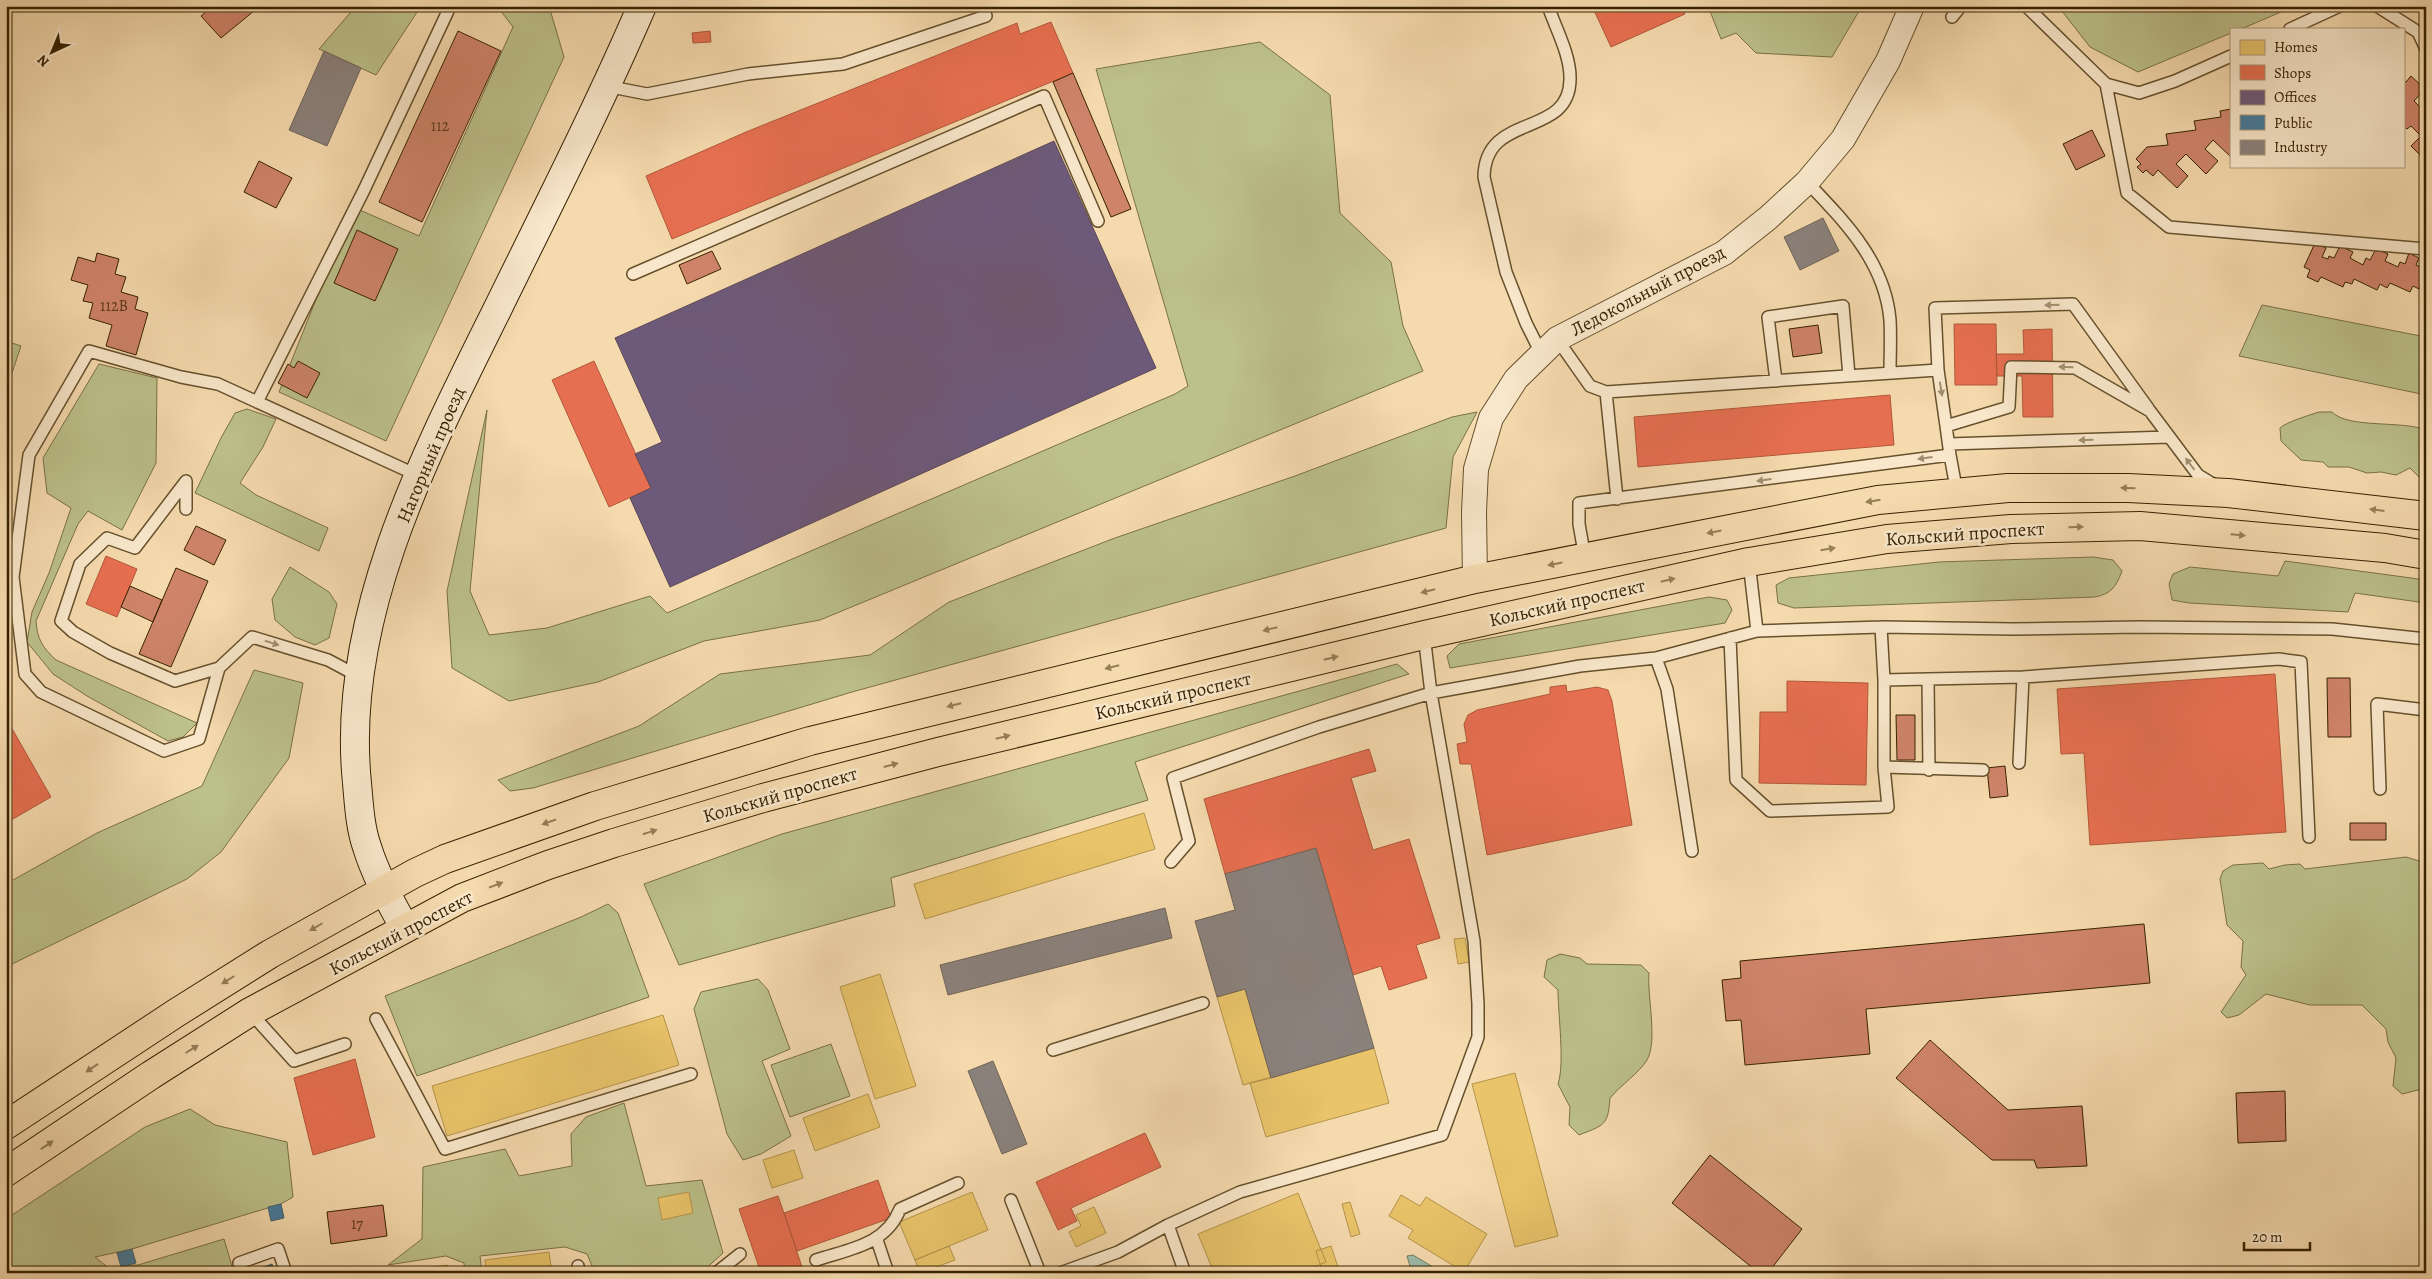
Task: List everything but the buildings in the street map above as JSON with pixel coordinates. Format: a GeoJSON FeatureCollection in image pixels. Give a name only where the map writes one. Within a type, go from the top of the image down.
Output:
{"type":"FeatureCollection","features":[{"type":"Feature","properties":{"kind":"main road","name":"Нагорный проезд"},"geometry":{"type":"LineString","coordinates":[[405,928],[383,889],[366,846],[361,821],[353,747],[358,676],[374,598],[418,476],[642,6]]}},
{"type":"Feature","properties":{"kind":"main road","name":"Кольский проспект"},"geometry":{"type":"LineString","coordinates":[[6,1126],[191,1003],[270,954],[383,889],[445,859],[586,809],[810,741],[1475,579],[1878,500],[2008,488],[2128,488],[2228,493],[2426,516]]}},
{"type":"Feature","properties":{"kind":"main road","name":"Кольский проспект"},"geometry":{"type":"LineString","coordinates":[[6,1172],[151,1075],[250,1012],[462,898],[548,865],[763,798],[938,752],[1424,635],[1749,562],[1887,539],[2011,528],[2140,526],[2384,548],[2426,555]]}},
{"type":"Feature","properties":{"kind":"main road"},"geometry":{"type":"LineString","coordinates":[[1475,579],[1484,622]]}},
{"type":"Feature","properties":{"kind":"street","name":"Ледокольный проезд"},"geometry":{"type":"LineString","coordinates":[[1475,579],[1474,512],[1476,469],[1491,418],[1516,379],[1549,346],[1724,253],[1768,218],[1808,182],[1843,139],[1888,61],[1912,6]]}},
{"type":"Feature","properties":{"kind":"lane"},"geometry":{"type":"LineString","coordinates":[[1548,6],[1569,66],[1570,80],[1565,104],[1554,113],[1500,140],[1489,150],[1484,163],[1484,177],[1506,272],[1526,323],[1590,386],[1606,392],[1938,370]]}},
{"type":"Feature","properties":{"kind":"lane"},"geometry":{"type":"LineString","coordinates":[[1952,17],[1961,6]]}},
{"type":"Feature","properties":{"kind":"lane"},"geometry":{"type":"LineString","coordinates":[[2026,6],[2106,84],[2139,93],[2176,81],[2230,56]]}},
{"type":"Feature","properties":{"kind":"lane"},"geometry":{"type":"LineString","coordinates":[[2292,28],[2340,6]]}},
{"type":"Feature","properties":{"kind":"lane"},"geometry":{"type":"LineString","coordinates":[[2377,6],[2418,32],[2426,49]]}},
{"type":"Feature","properties":{"kind":"lane"},"geometry":{"type":"LineString","coordinates":[[257,402],[364,190],[448,11]]}},
{"type":"Feature","properties":{"kind":"lane"},"geometry":{"type":"LineString","coordinates":[[605,86],[647,94],[748,74],[843,64],[986,16]]}},
{"type":"Feature","properties":{"kind":"lane"},"geometry":{"type":"LineString","coordinates":[[2106,84],[2126,193],[2170,227],[2426,249]]}},
{"type":"Feature","properties":{"kind":"lane"},"geometry":{"type":"LineString","coordinates":[[633,274],[1044,96],[1098,221]]}},
{"type":"Feature","properties":{"kind":"lane"},"geometry":{"type":"LineString","coordinates":[[1808,182],[1855,234],[1873,262],[1884,291],[1890,319],[1890,373]]}},
{"type":"Feature","properties":{"kind":"lane"},"geometry":{"type":"LineString","coordinates":[[1957,494],[1938,370],[1935,308],[2073,304],[2198,475],[2228,493]]}},
{"type":"Feature","properties":{"kind":"lane"},"geometry":{"type":"LineString","coordinates":[[1776,381],[1768,317],[1843,306],[1850,376]]}},
{"type":"Feature","properties":{"kind":"lane"},"geometry":{"type":"LineString","coordinates":[[219,668],[199,739],[164,751],[41,692],[25,674],[13,577],[29,455],[89,351],[181,377],[218,384],[418,476]]}},
{"type":"Feature","properties":{"kind":"lane"},"geometry":{"type":"LineString","coordinates":[[1946,426],[2009,408],[2011,367],[2075,368],[2150,411]]}},
{"type":"Feature","properties":{"kind":"lane"},"geometry":{"type":"LineString","coordinates":[[1606,392],[1616,499]]}},
{"type":"Feature","properties":{"kind":"lane"},"geometry":{"type":"LineString","coordinates":[[1585,558],[1579,524],[1579,503],[1950,449],[2170,438]]}},
{"type":"Feature","properties":{"kind":"lane"},"geometry":{"type":"LineString","coordinates":[[186,510],[186,481],[135,548],[107,538],[80,564],[60,621],[73,632],[110,653],[175,681],[219,668],[252,637],[328,660],[358,676]]}},
{"type":"Feature","properties":{"kind":"lane"},"geometry":{"type":"LineString","coordinates":[[1749,562],[1757,632]]}},
{"type":"Feature","properties":{"kind":"lane"},"geometry":{"type":"LineString","coordinates":[[1730,638],[1736,780],[1770,811],[1888,807],[1884,767],[1882,627]]}},
{"type":"Feature","properties":{"kind":"lane"},"geometry":{"type":"LineString","coordinates":[[1171,862],[1189,841],[1173,778],[1319,727],[1430,693],[1580,666],[1656,658],[1757,632],[1882,627],[2332,629],[2426,640]]}},
{"type":"Feature","properties":{"kind":"lane"},"geometry":{"type":"LineString","coordinates":[[1060,1273],[1118,1252],[1240,1192],[1442,1135],[1478,1037],[1478,1004],[1474,941],[1430,693],[1424,635]]}},
{"type":"Feature","properties":{"kind":"lane"},"geometry":{"type":"LineString","coordinates":[[1656,658],[1667,689],[1692,850]]}},
{"type":"Feature","properties":{"kind":"lane"},"geometry":{"type":"LineString","coordinates":[[1884,680],[2024,677],[2279,659],[2301,662],[2309,837]]}},
{"type":"Feature","properties":{"kind":"lane"},"geometry":{"type":"LineString","coordinates":[[2019,763],[2024,677]]}},
{"type":"Feature","properties":{"kind":"lane"},"geometry":{"type":"LineString","coordinates":[[1928,680],[1929,770]]}},
{"type":"Feature","properties":{"kind":"lane"},"geometry":{"type":"LineString","coordinates":[[2380,789],[2377,704],[2426,710]]}},
{"type":"Feature","properties":{"kind":"lane"},"geometry":{"type":"LineString","coordinates":[[1884,767],[1929,770],[1983,770]]}},
{"type":"Feature","properties":{"kind":"lane"},"geometry":{"type":"LineString","coordinates":[[1053,1050],[1203,1004]]}},
{"type":"Feature","properties":{"kind":"lane"},"geometry":{"type":"LineString","coordinates":[[250,1012],[294,1061],[345,1044]]}},
{"type":"Feature","properties":{"kind":"lane"},"geometry":{"type":"LineString","coordinates":[[376,1020],[445,1149],[691,1074]]}},
{"type":"Feature","properties":{"kind":"lane"},"geometry":{"type":"LineString","coordinates":[[816,1260],[877,1240],[896,1220],[900,1209],[958,1183]]}},
{"type":"Feature","properties":{"kind":"lane"},"geometry":{"type":"LineString","coordinates":[[1011,1200],[1040,1273]]}},
{"type":"Feature","properties":{"kind":"lane"},"geometry":{"type":"LineString","coordinates":[[1168,1226],[1185,1273]]}},
{"type":"Feature","properties":{"kind":"lane"},"geometry":{"type":"LineString","coordinates":[[877,1240],[888,1273]]}},
{"type":"Feature","properties":{"kind":"lane"},"geometry":{"type":"LineString","coordinates":[[242,1273],[239,1262],[278,1249],[286,1273]]}},
{"type":"Feature","properties":{"kind":"lane"},"geometry":{"type":"LineString","coordinates":[[716,1273],[740,1254]]}},
{"type":"Feature","properties":{"kind":"green space"},"geometry":{"type":"Polygon","coordinates":[[[356,6],[421,6],[376,75],[319,49],[356,6]]]}},
{"type":"Feature","properties":{"kind":"green space"},"geometry":{"type":"Polygon","coordinates":[[[497,6],[549,6],[564,57],[386,441],[279,392],[353,207],[419,236],[513,27],[497,6]]]}},
{"type":"Feature","properties":{"kind":"green space"},"geometry":{"type":"Polygon","coordinates":[[[1708,6],[1862,6],[1832,57],[1756,53],[1736,33],[1721,39],[1708,6]]]}},
{"type":"Feature","properties":{"kind":"green space"},"geometry":{"type":"Polygon","coordinates":[[[2058,6],[2295,6],[2243,28],[2230,28],[2230,33],[2138,72],[2090,47],[2058,6]]]}},
{"type":"Feature","properties":{"kind":"green space"},"geometry":{"type":"Polygon","coordinates":[[[1260,42],[1330,95],[1340,213],[1391,262],[1403,326],[1423,371],[820,620],[704,641],[598,682],[509,701],[452,668],[447,591],[487,410],[470,591],[489,635],[547,628],[650,596],[667,613],[1175,394],[1188,386],[1096,69],[1260,42]]]}},
{"type":"Feature","properties":{"kind":"green space"},"geometry":{"type":"Polygon","coordinates":[[[2262,305],[2426,337],[2426,395],[2239,356],[2262,305]]]}},
{"type":"Feature","properties":{"kind":"green space"},"geometry":{"type":"Polygon","coordinates":[[[6,341],[21,346],[12,373],[6,404],[6,341]]]}},
{"type":"Feature","properties":{"kind":"green space"},"geometry":{"type":"Polygon","coordinates":[[[99,364],[157,378],[156,463],[122,530],[88,511],[78,524],[36,621],[38,633],[42,643],[56,660],[197,723],[183,737],[168,741],[87,696],[53,674],[27,642],[32,612],[49,573],[71,508],[47,493],[43,458],[99,364]]]}},
{"type":"Feature","properties":{"kind":"green space"},"geometry":{"type":"Polygon","coordinates":[[[247,409],[276,419],[263,447],[240,483],[256,495],[328,528],[319,551],[195,493],[235,413],[247,409]]]}},
{"type":"Feature","properties":{"kind":"green space"},"geometry":{"type":"Polygon","coordinates":[[[1477,412],[1453,457],[1446,528],[852,692],[533,788],[510,791],[498,780],[639,726],[720,674],[870,655],[949,602],[1115,538],[1295,476],[1452,417],[1477,412]]]}},
{"type":"Feature","properties":{"kind":"green space"},"geometry":{"type":"Polygon","coordinates":[[[2319,412],[2332,412],[2350,421],[2403,425],[2426,430],[2426,476],[2419,477],[2410,468],[2396,475],[2381,472],[2367,473],[2349,467],[2328,467],[2323,462],[2301,460],[2281,441],[2280,428],[2293,421],[2319,412]]]}},
{"type":"Feature","properties":{"kind":"green space"},"geometry":{"type":"Polygon","coordinates":[[[2093,557],[2113,560],[2122,571],[2109,592],[2095,597],[1794,608],[1778,603],[1776,585],[1789,578],[1939,562],[2093,557]]]}},
{"type":"Feature","properties":{"kind":"green space"},"geometry":{"type":"Polygon","coordinates":[[[2285,561],[2426,580],[2426,603],[2355,593],[2348,612],[2189,603],[2172,600],[2169,584],[2173,574],[2190,567],[2278,576],[2285,561]]]}},
{"type":"Feature","properties":{"kind":"green space"},"geometry":{"type":"Polygon","coordinates":[[[290,567],[329,592],[337,604],[329,638],[315,645],[295,637],[275,620],[272,599],[290,567]]]}},
{"type":"Feature","properties":{"kind":"green space"},"geometry":{"type":"Polygon","coordinates":[[[1709,597],[1727,600],[1732,610],[1725,623],[1450,668],[1447,656],[1459,644],[1709,597]]]}},
{"type":"Feature","properties":{"kind":"green space"},"geometry":{"type":"Polygon","coordinates":[[[1397,664],[1409,674],[1135,762],[1148,800],[891,878],[895,906],[679,965],[644,884],[782,834],[1397,664]]]}},
{"type":"Feature","properties":{"kind":"green space"},"geometry":{"type":"Polygon","coordinates":[[[254,670],[303,683],[289,758],[221,852],[187,879],[6,967],[6,884],[97,833],[202,786],[254,670]]]}},
{"type":"Feature","properties":{"kind":"green space"},"geometry":{"type":"Polygon","coordinates":[[[2406,857],[2426,863],[2426,1088],[2402,1094],[2393,1086],[2396,1058],[2388,1042],[2386,1029],[2362,1005],[2310,1005],[2266,994],[2239,1015],[2227,1018],[2221,1012],[2246,975],[2241,967],[2243,941],[2227,925],[2220,879],[2223,871],[2233,865],[2263,863],[2269,869],[2300,864],[2305,869],[2406,857]]]}},
{"type":"Feature","properties":{"kind":"green space"},"geometry":{"type":"Polygon","coordinates":[[[608,904],[618,913],[649,997],[417,1076],[385,996],[581,917],[608,904]]]}},
{"type":"Feature","properties":{"kind":"green space"},"geometry":{"type":"Polygon","coordinates":[[[1560,954],[1580,958],[1587,964],[1641,965],[1649,973],[1652,1042],[1647,1060],[1610,1098],[1608,1114],[1603,1123],[1579,1135],[1569,1125],[1570,1107],[1558,1084],[1561,1052],[1558,990],[1544,977],[1547,960],[1560,954]]]}},
{"type":"Feature","properties":{"kind":"green space"},"geometry":{"type":"Polygon","coordinates":[[[758,979],[768,990],[790,1049],[762,1061],[791,1136],[761,1154],[743,1160],[727,1134],[694,1009],[701,992],[758,979]]]}},
{"type":"Feature","properties":{"kind":"green space"},"geometry":{"type":"Polygon","coordinates":[[[831,1044],[850,1096],[790,1117],[771,1065],[831,1044]]]}},
{"type":"Feature","properties":{"kind":"green space"},"geometry":{"type":"Polygon","coordinates":[[[624,1103],[646,1186],[702,1180],[723,1253],[701,1273],[595,1273],[587,1254],[565,1247],[480,1256],[482,1273],[465,1273],[464,1263],[446,1256],[388,1265],[422,1239],[423,1167],[505,1149],[519,1176],[572,1166],[571,1134],[586,1117],[624,1103]]]}},
{"type":"Feature","properties":{"kind":"green space"},"geometry":{"type":"Polygon","coordinates":[[[190,1109],[215,1125],[287,1142],[293,1197],[281,1204],[132,1249],[95,1257],[111,1270],[129,1265],[138,1265],[224,1239],[234,1273],[6,1273],[6,1219],[145,1127],[190,1109]]]}},
{"type":"Feature","properties":{"kind":"shaded area"},"geometry":{"type":"Polygon","coordinates":[[[1413,1255],[1433,1267],[1421,1273],[1412,1273],[1407,1256],[1413,1255]]]}}]}
